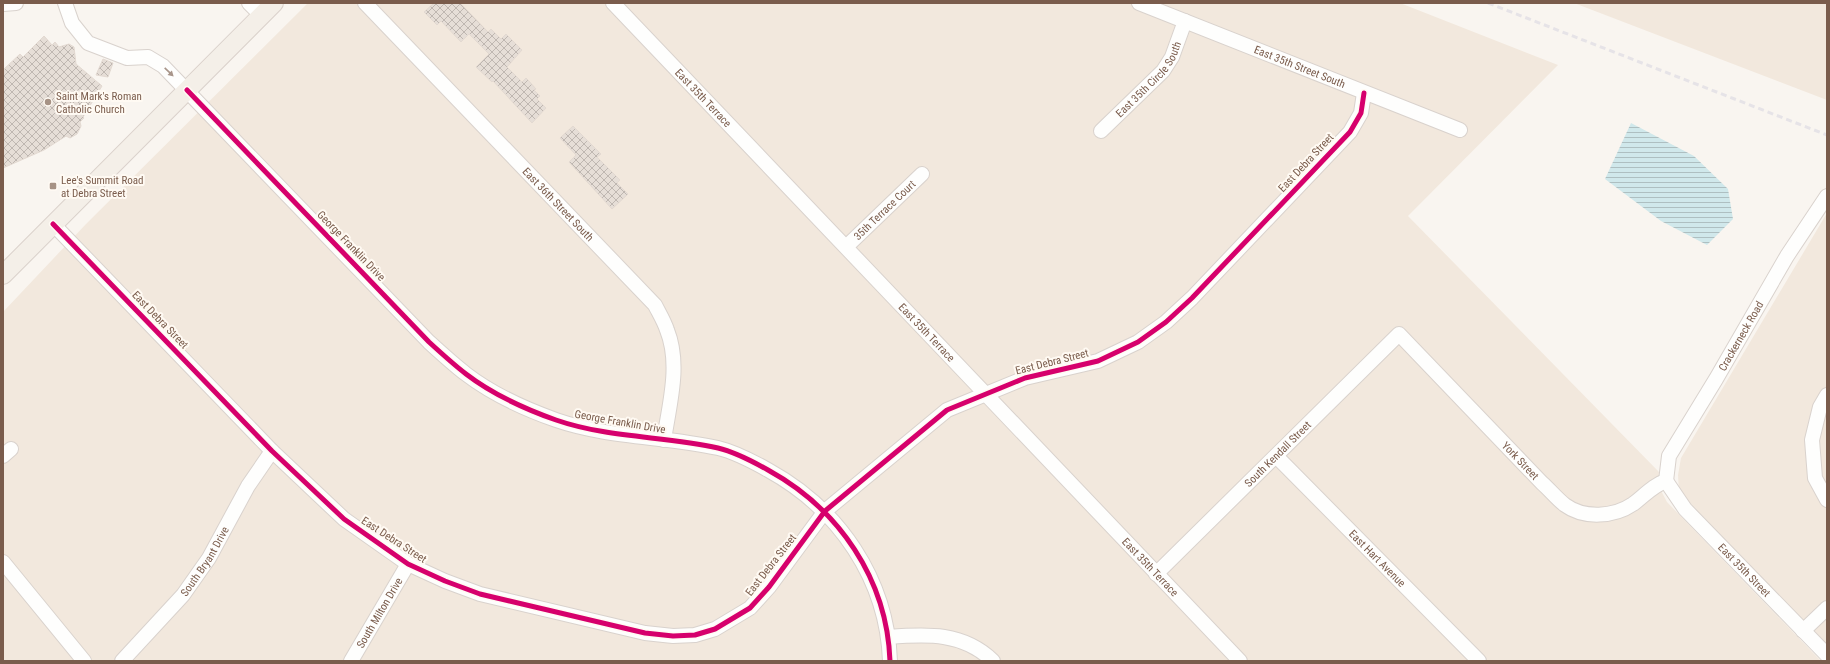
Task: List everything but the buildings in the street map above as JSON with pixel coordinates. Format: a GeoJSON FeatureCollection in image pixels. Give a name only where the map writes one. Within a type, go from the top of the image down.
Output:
{"type":"FeatureCollection","features":[{"type":"Feature","properties":{"kind":"main road"},"geometry":{"type":"LineString","coordinates":[[3,275],[274,3]]}},
{"type":"Feature","properties":{"kind":"street"},"geometry":{"type":"LineString","coordinates":[[3,4],[16,3]]}},
{"type":"Feature","properties":{"kind":"street","name":"George Franklin Drive"},"geometry":{"type":"LineString","coordinates":[[65,3],[72,23],[88,43],[127,58],[148,57],[163,66],[188,90],[429,342],[467,374],[510,400],[556,420],[587,428],[718,448],[748,459],[786,480],[825,511],[843,533],[865,565],[880,600],[889,637],[890,661]]}},
{"type":"Feature","properties":{"kind":"street"},"geometry":{"type":"LineString","coordinates":[[249,3],[262,16]]}},
{"type":"Feature","properties":{"kind":"street","name":"East 36th Street South"},"geometry":{"type":"LineString","coordinates":[[365,3],[655,305],[668,330],[674,358],[674,376],[664,440]]}},
{"type":"Feature","properties":{"kind":"street","name":"East 35th Terrace"},"geometry":{"type":"LineString","coordinates":[[613,3],[847,246],[1240,661]]}},
{"type":"Feature","properties":{"kind":"street","name":"East 35th Street South"},"geometry":{"type":"LineString","coordinates":[[1139,3],[1460,130]]}},
{"type":"Feature","properties":{"kind":"street","name":"East 35th Circle South"},"geometry":{"type":"LineString","coordinates":[[1101,131],[1163,71],[1172,57],[1185,21]]}},
{"type":"Feature","properties":{"kind":"street","name":"East Debra Street"},"geometry":{"type":"LineString","coordinates":[[54,224],[272,451],[344,519],[408,564],[445,581],[480,594],[644,633],[673,636],[695,635],[715,629],[731,621],[762,597],[825,511],[947,410],[985,393],[1025,378],[1098,361],[1138,342],[1166,322],[1192,298],[1350,132],[1361,113],[1364,93]]}},
{"type":"Feature","properties":{"kind":"street","name":"35th Terrace Court"},"geometry":{"type":"LineString","coordinates":[[847,246],[922,174]]}},
{"type":"Feature","properties":{"kind":"street","name":"Crackerneck Road"},"geometry":{"type":"LineString","coordinates":[[1666,481],[1669,456],[1716,379],[1787,256],[1827,196]]}},
{"type":"Feature","properties":{"kind":"street","name":"York Street"},"geometry":{"type":"LineString","coordinates":[[1399,334],[1542,483],[1566,505],[1580,512],[1594,515],[1617,512],[1631,506],[1653,486],[1666,481]]}},
{"type":"Feature","properties":{"kind":"street","name":"South Kendall Street"},"geometry":{"type":"LineString","coordinates":[[1156,574],[1399,334]]}},
{"type":"Feature","properties":{"kind":"street"},"geometry":{"type":"LineString","coordinates":[[1827,395],[1820,407],[1812,440],[1815,478],[1827,500]]}},
{"type":"Feature","properties":{"kind":"street","name":"South Bryant Drive"},"geometry":{"type":"LineString","coordinates":[[122,661],[183,595],[209,558],[248,486],[272,451]]}},
{"type":"Feature","properties":{"kind":"street","name":"East Hart Avenue"},"geometry":{"type":"LineString","coordinates":[[1276,456],[1479,661]]}},
{"type":"Feature","properties":{"kind":"street","name":"East 35th Street"},"geometry":{"type":"LineString","coordinates":[[1666,481],[1685,509],[1827,655]]}},
{"type":"Feature","properties":{"kind":"street"},"geometry":{"type":"LineString","coordinates":[[3,562],[84,661]]}},
{"type":"Feature","properties":{"kind":"street","name":"South Milton Drive"},"geometry":{"type":"LineString","coordinates":[[351,661],[408,564]]}},
{"type":"Feature","properties":{"kind":"street"},"geometry":{"type":"LineString","coordinates":[[1803,631],[1827,608]]}},
{"type":"Feature","properties":{"kind":"street"},"geometry":{"type":"LineString","coordinates":[[889,637],[925,634],[946,636],[972,646],[993,661]]}},
{"type":"Feature","properties":{"kind":"shaded area"},"geometry":{"type":"Polygon","coordinates":[[[308,3],[1400,3],[1558,65],[1408,216],[1659,472],[1658,485],[1667,502],[1821,661],[3,661],[3,312],[86,224],[308,3]]]}},
{"type":"Feature","properties":{"kind":"shaded area"},"geometry":{"type":"Polygon","coordinates":[[[1574,3],[1827,3],[1827,100],[1574,3]]]}},
{"type":"Feature","properties":{"kind":"shaded area"},"geometry":{"type":"Polygon","coordinates":[[[1827,213],[1827,646],[1679,492],[1678,475],[1681,458],[1827,213]]]}},
{"type":"Feature","properties":{"kind":"water"},"geometry":{"type":"Polygon","coordinates":[[[1631,123],[1694,156],[1728,189],[1733,219],[1707,245],[1661,221],[1605,179],[1631,123]]]}},
{"type":"Feature","properties":{"kind":"railway"},"geometry":{"type":"LineString","coordinates":[[1488,3],[1827,135]]}},
{"type":"Feature","properties":{"kind":"cycle path"},"geometry":{"type":"LineString","coordinates":[[187,90],[429,342],[456,366],[476,381],[521,406],[576,426],[616,434],[698,444],[731,452],[750,460],[794,486],[817,505],[837,526],[854,549],[869,575],[880,602],[887,631],[890,661]]}},
{"type":"Feature","properties":{"kind":"cycle path"},"geometry":{"type":"LineString","coordinates":[[53,224],[272,451],[344,519],[408,564],[445,581],[480,594],[645,633],[673,636],[695,635],[715,629],[750,608],[769,587],[825,511],[947,410],[1025,378],[1098,361],[1138,342],[1166,322],[1192,298],[1350,132],[1361,113],[1364,93]]}},
{"type":"Feature","properties":{"kind":"place","name":"Saint Mark's Roman Catholic Church"},"geometry":{"type":"Point","coordinates":[48,102]}},
{"type":"Feature","properties":{"kind":"place","name":"Lee's Summit Road at Debra Street"},"geometry":{"type":"Point","coordinates":[53,186]}}]}
